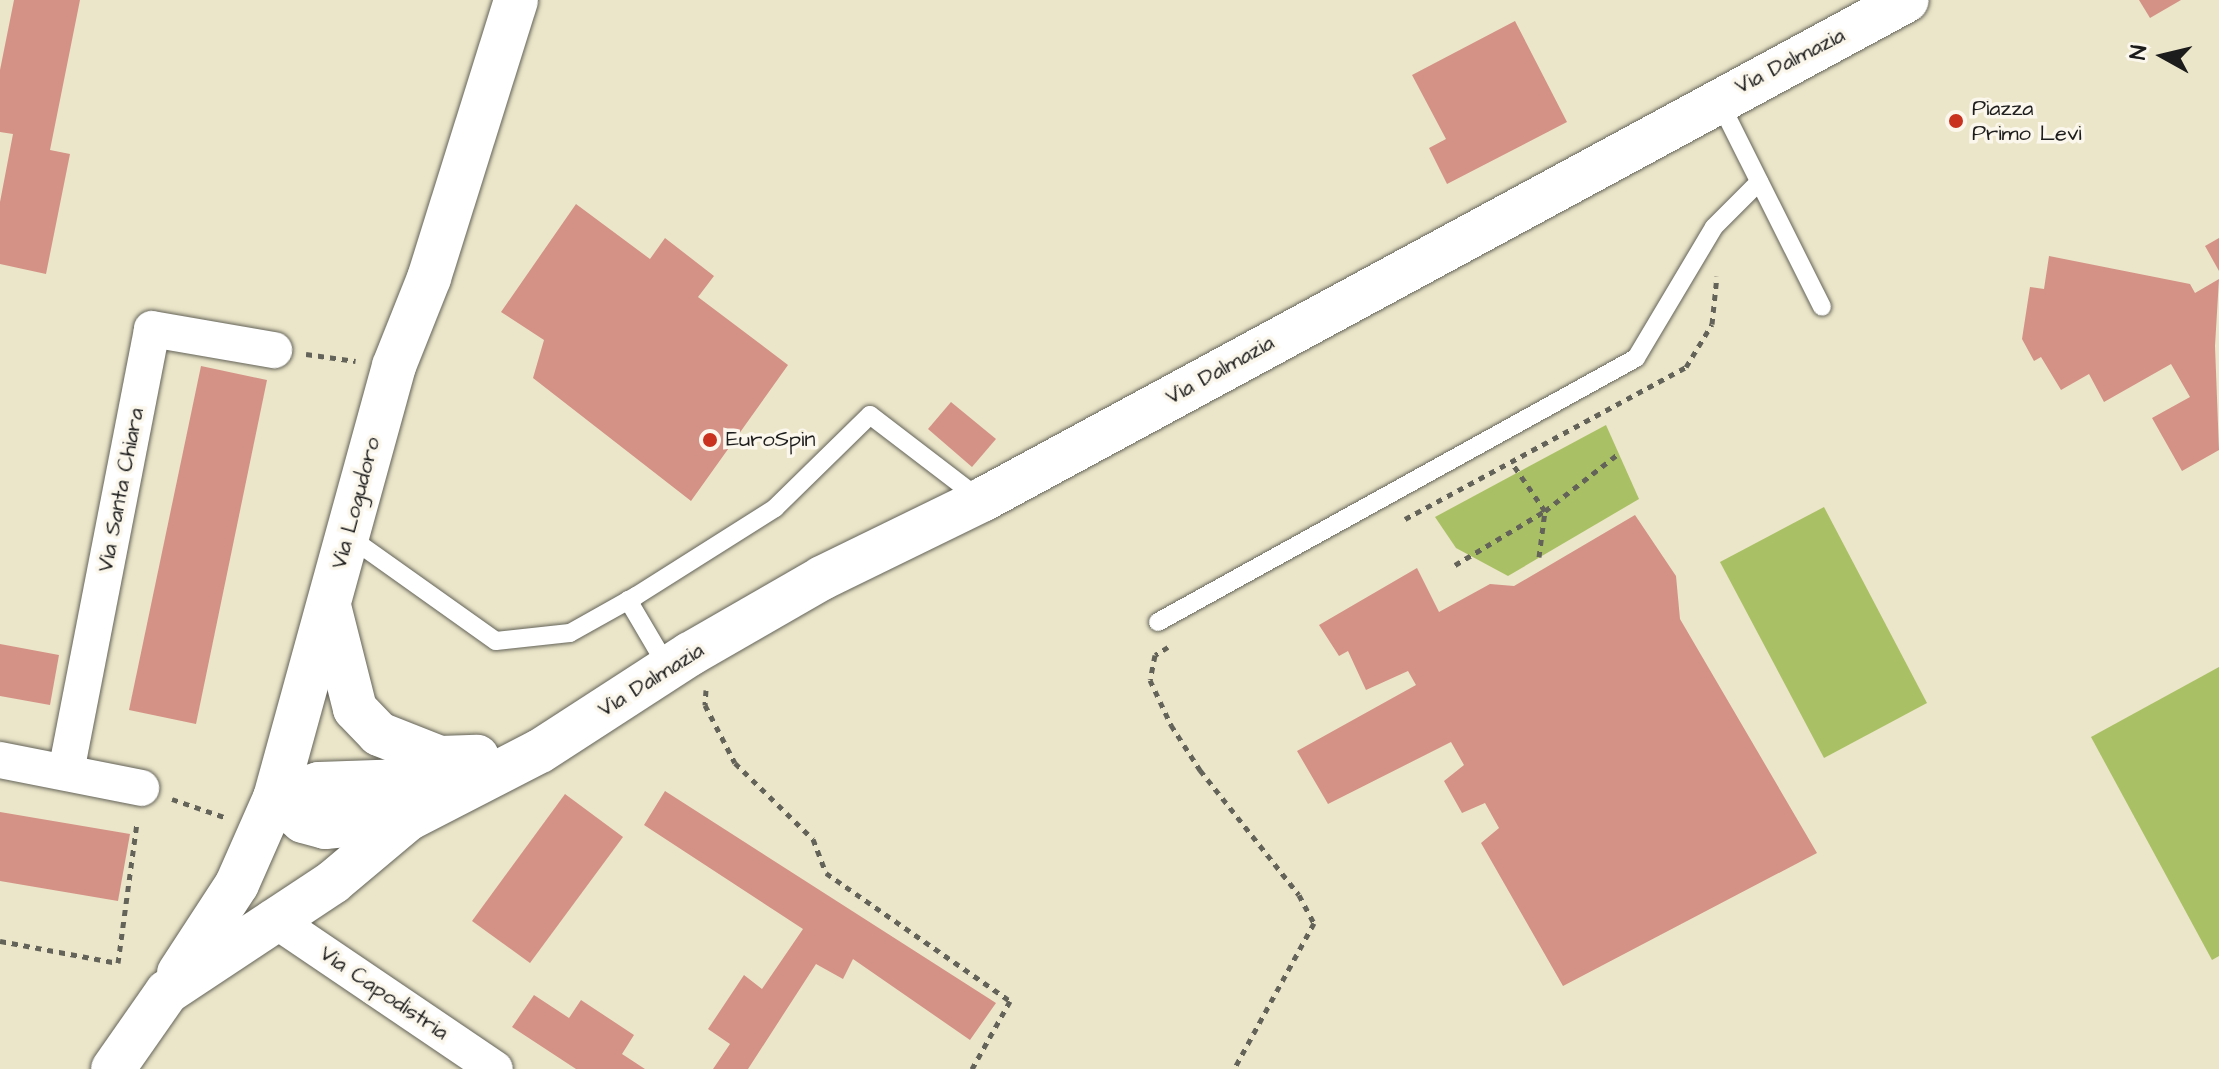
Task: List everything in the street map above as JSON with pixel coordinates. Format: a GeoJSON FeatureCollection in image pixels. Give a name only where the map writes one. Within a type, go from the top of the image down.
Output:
{"type":"FeatureCollection","features":[{"type":"Feature","properties":{"kind":"street","name":"Via Logudoro"},"geometry":{"type":"LineString","coordinates":[[167,992],[237,884],[267,814],[330,607],[394,366],[429,278],[516,0]]}},
{"type":"Feature","properties":{"kind":"street","name":"Via Dalmazia"},"geometry":{"type":"LineString","coordinates":[[113,1069],[167,992],[272,918],[333,882],[408,819],[540,751],[679,661],[822,578],[982,500],[1717,98],[1907,0]]}},
{"type":"Feature","properties":{"kind":"street","name":"Via Santa Chiara"},"geometry":{"type":"LineString","coordinates":[[66,772],[152,329],[274,350]]}},
{"type":"Feature","properties":{"kind":"street","name":"Via Dalmazia"},"geometry":{"type":"LineString","coordinates":[[330,607],[355,709],[379,734],[440,758],[540,751]]}},
{"type":"Feature","properties":{"kind":"street","name":"Via Dalmazia"},"geometry":{"type":"LineString","coordinates":[[267,814],[319,784],[434,780],[483,757]]}},
{"type":"Feature","properties":{"kind":"street"},"geometry":{"type":"LineString","coordinates":[[0,760],[141,788]]}},
{"type":"Feature","properties":{"kind":"street","name":"Via Dalmazia"},"geometry":{"type":"LineString","coordinates":[[267,814],[325,827],[408,819]]}},
{"type":"Feature","properties":{"kind":"street","name":"Via Capodistria"},"geometry":{"type":"LineString","coordinates":[[272,918],[495,1069]]}},
{"type":"Feature","properties":{"kind":"lane"},"geometry":{"type":"LineString","coordinates":[[1717,98],[1822,307]]}},
{"type":"Feature","properties":{"kind":"lane"},"geometry":{"type":"LineString","coordinates":[[1158,622],[1636,358],[1714,227],[1759,182]]}},
{"type":"Feature","properties":{"kind":"lane"},"geometry":{"type":"LineString","coordinates":[[348,535],[496,641],[570,633],[628,600],[775,508],[870,415],[982,500]]}},
{"type":"Feature","properties":{"kind":"lane"},"geometry":{"type":"LineString","coordinates":[[628,600],[679,661]]}},
{"type":"Feature","properties":{"kind":"path"},"geometry":{"type":"LineString","coordinates":[[1402,520],[1686,367],[1712,324],[1718,295],[1714,227]]}},
{"type":"Feature","properties":{"kind":"path"},"geometry":{"type":"LineString","coordinates":[[274,350],[394,366]]}},
{"type":"Feature","properties":{"kind":"path"},"geometry":{"type":"LineString","coordinates":[[1455,565],[1545,511],[1618,454]]}},
{"type":"Feature","properties":{"kind":"path"},"geometry":{"type":"LineString","coordinates":[[1512,463],[1545,511],[1539,557]]}},
{"type":"Feature","properties":{"kind":"path"},"geometry":{"type":"LineString","coordinates":[[1178,641],[1155,655],[1150,680],[1200,770],[1267,851],[1314,923],[1234,1069]]}},
{"type":"Feature","properties":{"kind":"path"},"geometry":{"type":"LineString","coordinates":[[679,661],[706,680],[705,705],[735,763],[813,839],[826,873],[1010,1001],[972,1069]]}},
{"type":"Feature","properties":{"kind":"path"},"geometry":{"type":"LineString","coordinates":[[0,941],[118,963],[141,788],[267,814]]}},
{"type":"Feature","properties":{"kind":"green space"},"geometry":{"type":"Polygon","coordinates":[[[1606,425],[1639,499],[1508,576],[1456,548],[1435,517],[1606,425]]]}},
{"type":"Feature","properties":{"kind":"green space"},"geometry":{"type":"Polygon","coordinates":[[[1824,507],[1927,703],[1824,758],[1720,562],[1824,507]]]}},
{"type":"Feature","properties":{"kind":"green space"},"geometry":{"type":"Polygon","coordinates":[[[2219,667],[2219,956],[2212,960],[2091,737],[2219,667]]]}},
{"type":"Feature","properties":{"kind":"building"},"geometry":{"type":"Polygon","coordinates":[[[14,0],[80,0],[50,150],[70,154],[46,274],[0,264],[0,202],[13,134],[0,132],[0,70],[14,0]]]}},
{"type":"Feature","properties":{"kind":"building"},"geometry":{"type":"Polygon","coordinates":[[[2139,0],[2181,0],[2150,18],[2139,0]]]}},
{"type":"Feature","properties":{"kind":"building"},"geometry":{"type":"Polygon","coordinates":[[[1515,21],[1567,122],[1447,184],[1429,148],[1446,139],[1412,75],[1515,21]]]}},
{"type":"Feature","properties":{"kind":"building"},"geometry":{"type":"Polygon","coordinates":[[[576,204],[650,259],[665,238],[714,276],[698,297],[788,365],[691,501],[533,378],[544,340],[501,312],[576,204]]]}},
{"type":"Feature","properties":{"kind":"building"},"geometry":{"type":"Polygon","coordinates":[[[2219,238],[2219,271],[2205,246],[2219,238]]]}},
{"type":"Feature","properties":{"kind":"building"},"geometry":{"type":"Polygon","coordinates":[[[2049,256],[2190,284],[2195,293],[2219,279],[2215,346],[2219,450],[2182,471],[2152,418],[2190,397],[2171,364],[2104,402],[2089,374],[2061,390],[2041,357],[2034,361],[2022,339],[2030,287],[2044,289],[2049,256]]]}},
{"type":"Feature","properties":{"kind":"building"},"geometry":{"type":"Polygon","coordinates":[[[201,366],[267,380],[196,724],[129,710],[201,366]]]}},
{"type":"Feature","properties":{"kind":"building"},"geometry":{"type":"Polygon","coordinates":[[[951,402],[996,439],[972,467],[928,429],[951,402]]]}},
{"type":"Feature","properties":{"kind":"building"},"geometry":{"type":"Polygon","coordinates":[[[1635,515],[1676,576],[1680,619],[1817,853],[1563,986],[1481,843],[1499,828],[1485,803],[1462,813],[1444,781],[1464,765],[1451,742],[1328,804],[1297,751],[1416,685],[1408,671],[1366,690],[1348,651],[1339,656],[1319,625],[1417,568],[1439,612],[1490,584],[1514,586],[1635,515]]]}},
{"type":"Feature","properties":{"kind":"building"},"geometry":{"type":"Polygon","coordinates":[[[0,644],[59,655],[50,705],[0,696],[0,644]]]}},
{"type":"Feature","properties":{"kind":"building"},"geometry":{"type":"Polygon","coordinates":[[[665,791],[996,1003],[970,1040],[853,959],[843,979],[816,964],[748,1069],[713,1069],[730,1044],[708,1029],[744,975],[762,989],[803,929],[644,825],[665,791]]]}},
{"type":"Feature","properties":{"kind":"building"},"geometry":{"type":"Polygon","coordinates":[[[565,794],[623,837],[530,963],[472,921],[565,794]]]}},
{"type":"Feature","properties":{"kind":"building"},"geometry":{"type":"Polygon","coordinates":[[[0,812],[130,834],[118,901],[0,881],[0,812]]]}},
{"type":"Feature","properties":{"kind":"building"},"geometry":{"type":"Polygon","coordinates":[[[534,995],[569,1018],[581,1000],[634,1035],[622,1054],[645,1069],[576,1069],[512,1027],[534,995]]]}},
{"type":"Feature","properties":{"kind":"place","name":"Piazza Primo Levi"},"geometry":{"type":"Point","coordinates":[1956,121]}},
{"type":"Feature","properties":{"kind":"place","name":"EuroSpin"},"geometry":{"type":"Point","coordinates":[710,440]}}]}
